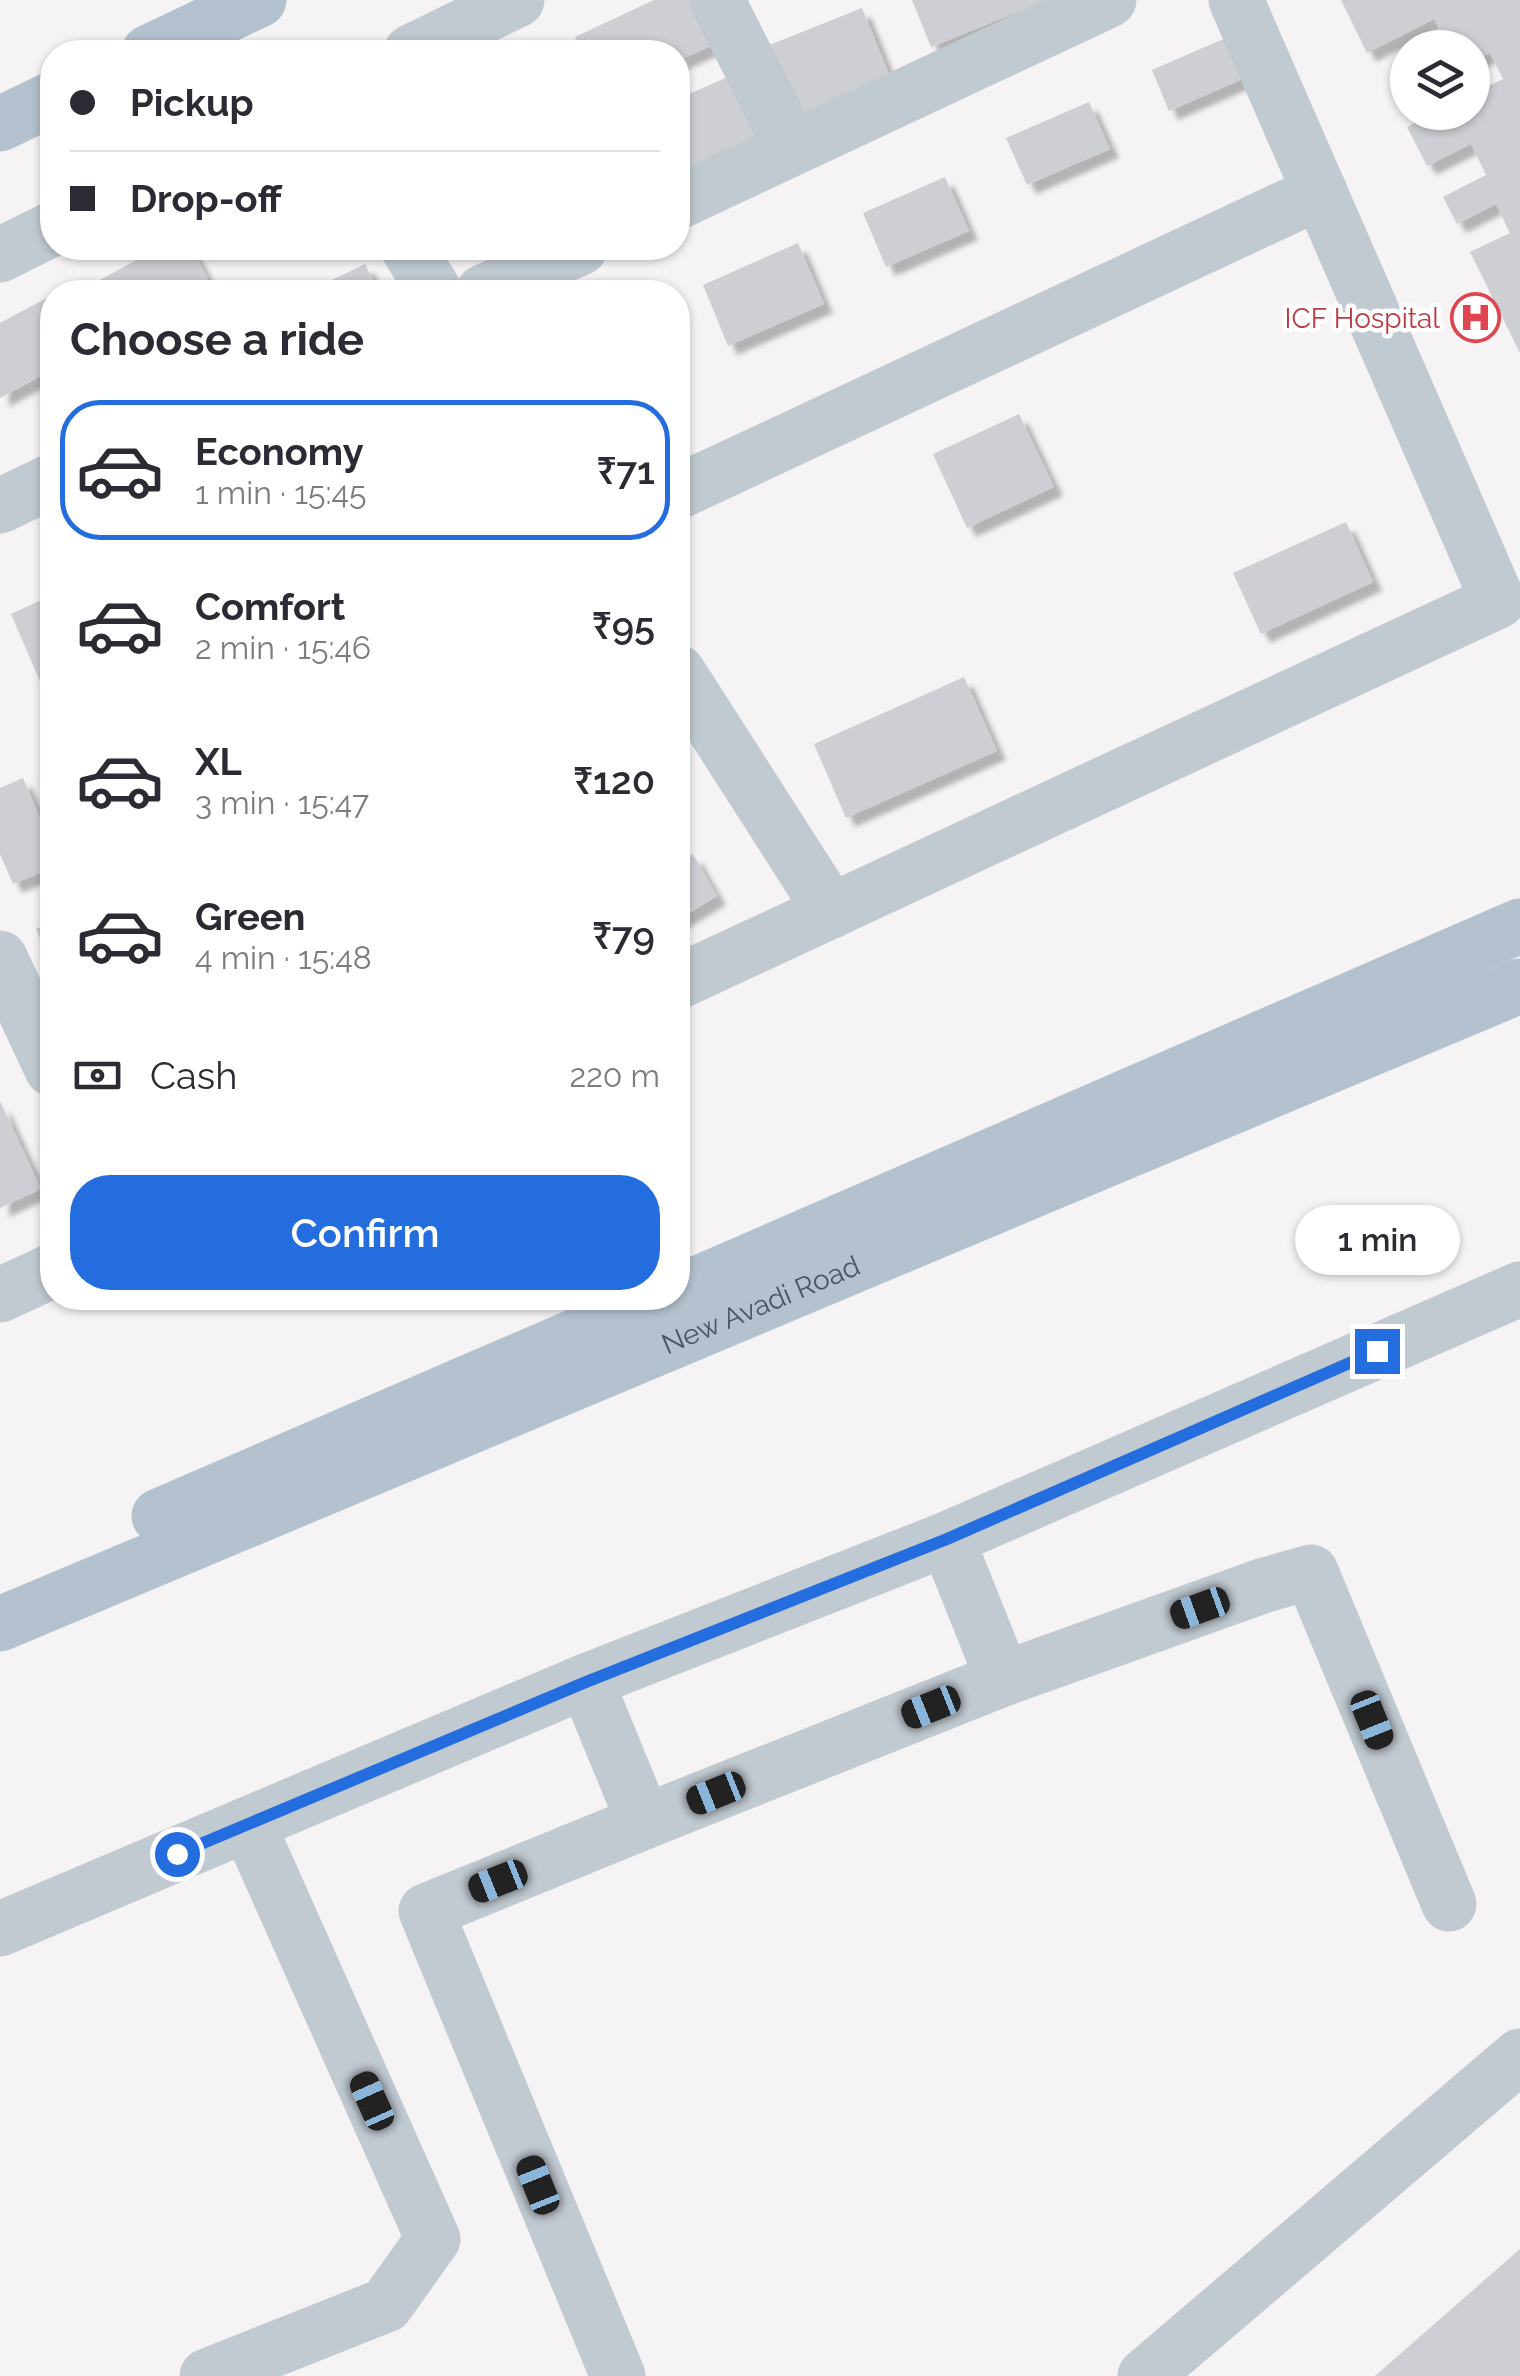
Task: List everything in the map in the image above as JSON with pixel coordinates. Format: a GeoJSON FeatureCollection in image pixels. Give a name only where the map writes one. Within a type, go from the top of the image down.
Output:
{"type":"FeatureCollection","features":[{"type":"Feature","properties":{"kind":"main road"},"geometry":{"type":"LineString","coordinates":[[174,40],[259,0]]}},
{"type":"Feature","properties":{"kind":"main road"},"geometry":{"type":"LineString","coordinates":[[0,124],[40,104]]}},
{"type":"Feature","properties":{"kind":"main road","name":"New Avadi Road"},"geometry":{"type":"LineString","coordinates":[[690,1287],[1520,926]]}},
{"type":"Feature","properties":{"kind":"main road","name":"New Avadi Road"},"geometry":{"type":"LineString","coordinates":[[0,1624],[1520,986]]}},
{"type":"Feature","properties":{"kind":"main road","name":"New Avadi Road"},"geometry":{"type":"LineString","coordinates":[[0,1585],[636,1310]]}},
{"type":"Feature","properties":{"kind":"street"},"geometry":{"type":"LineString","coordinates":[[435,40],[517,0]]}},
{"type":"Feature","properties":{"kind":"street"},"geometry":{"type":"LineString","coordinates":[[717,0],[792,148]]}},
{"type":"Feature","properties":{"kind":"street"},"geometry":{"type":"LineString","coordinates":[[690,196],[1110,0]]}},
{"type":"Feature","properties":{"kind":"street"},"geometry":{"type":"LineString","coordinates":[[690,976],[1498,600],[1236,0]]}},
{"type":"Feature","properties":{"kind":"street"},"geometry":{"type":"LineString","coordinates":[[690,486],[1320,192]]}},
{"type":"Feature","properties":{"kind":"street"},"geometry":{"type":"LineString","coordinates":[[0,254],[40,235]]}},
{"type":"Feature","properties":{"kind":"street"},"geometry":{"type":"LineString","coordinates":[[509,280],[554,260]]}},
{"type":"Feature","properties":{"kind":"street"},"geometry":{"type":"LineString","coordinates":[[690,691],[831,910]]}},
{"type":"Feature","properties":{"kind":"street"},"geometry":{"type":"LineString","coordinates":[[0,958],[40,1043]]}},
{"type":"Feature","properties":{"kind":"street"},"geometry":{"type":"LineString","coordinates":[[0,1295],[40,1277]]}},
{"type":"Feature","properties":{"kind":"street"},"geometry":{"type":"LineString","coordinates":[[0,1929],[586,1682],[947,1539],[1520,1288]]}},
{"type":"Feature","properties":{"kind":"street"},"geometry":{"type":"LineString","coordinates":[[947,1539],[1003,1678]]}},
{"type":"Feature","properties":{"kind":"street"},"geometry":{"type":"LineString","coordinates":[[618,2376],[426,1911],[1003,1678],[1310,1572],[1449,1904]]}},
{"type":"Feature","properties":{"kind":"street"},"geometry":{"type":"LineString","coordinates":[[586,1682],[644,1822]]}},
{"type":"Feature","properties":{"kind":"street"},"geometry":{"type":"LineString","coordinates":[[207,2376],[386,2305],[433,2239],[248,1824]]}},
{"type":"Feature","properties":{"kind":"street"},"geometry":{"type":"LineString","coordinates":[[1145,2376],[1520,2056]]}},
{"type":"Feature","properties":{"kind":"building"},"geometry":{"type":"Polygon","coordinates":[[[654,0],[695,0],[715,44],[690,55],[690,40],[575,37],[654,0]]]}},
{"type":"Feature","properties":{"kind":"building"},"geometry":{"type":"Polygon","coordinates":[[[912,0],[1047,0],[931,47],[912,0]]]}},
{"type":"Feature","properties":{"kind":"building"},"geometry":{"type":"Polygon","coordinates":[[[1341,0],[1520,0],[1520,353],[1470,252],[1510,233],[1496,204],[1457,224],[1443,197],[1486,175],[1471,144],[1427,166],[1409,130],[1490,130],[1490,85],[1503,79],[1490,53],[1490,30],[1440,30],[1434,19],[1412,30],[1390,30],[1390,41],[1367,53],[1341,0]]]}},
{"type":"Feature","properties":{"kind":"building"},"geometry":{"type":"Polygon","coordinates":[[[862,8],[892,82],[797,120],[767,46],[862,8]]]}},
{"type":"Feature","properties":{"kind":"building"},"geometry":{"type":"Polygon","coordinates":[[[1237,33],[1254,74],[1169,111],[1152,70],[1237,33]]]}},
{"type":"Feature","properties":{"kind":"building"},"geometry":{"type":"Polygon","coordinates":[[[732,75],[761,145],[690,176],[690,94],[732,75]]]}},
{"type":"Feature","properties":{"kind":"building"},"geometry":{"type":"Polygon","coordinates":[[[1089,102],[1110,149],[1027,185],[1006,138],[1089,102]]]}},
{"type":"Feature","properties":{"kind":"building"},"geometry":{"type":"Polygon","coordinates":[[[945,177],[969,231],[886,267],[863,213],[945,177]]]}},
{"type":"Feature","properties":{"kind":"building"},"geometry":{"type":"Polygon","coordinates":[[[798,243],[824,304],[728,346],[703,285],[798,243]]]}},
{"type":"Feature","properties":{"kind":"building"},"geometry":{"type":"Polygon","coordinates":[[[136,260],[198,260],[208,279],[206,280],[100,280],[136,260]]]}},
{"type":"Feature","properties":{"kind":"building"},"geometry":{"type":"Polygon","coordinates":[[[365,264],[373,280],[332,280],[365,264]]]}},
{"type":"Feature","properties":{"kind":"building"},"geometry":{"type":"Polygon","coordinates":[[[40,301],[40,376],[0,398],[0,323],[40,301]]]}},
{"type":"Feature","properties":{"kind":"building"},"geometry":{"type":"Polygon","coordinates":[[[1019,414],[1054,487],[967,528],[933,454],[1019,414]]]}},
{"type":"Feature","properties":{"kind":"building"},"geometry":{"type":"Polygon","coordinates":[[[1346,522],[1373,582],[1261,634],[1233,573],[1346,522]]]}},
{"type":"Feature","properties":{"kind":"building"},"geometry":{"type":"Polygon","coordinates":[[[40,601],[40,681],[11,614],[40,601]]]}},
{"type":"Feature","properties":{"kind":"building"},"geometry":{"type":"Polygon","coordinates":[[[964,677],[997,751],[846,818],[814,744],[964,677]]]}},
{"type":"Feature","properties":{"kind":"building"},"geometry":{"type":"Polygon","coordinates":[[[23,778],[40,818],[40,873],[13,884],[0,854],[0,788],[23,778]]]}},
{"type":"Feature","properties":{"kind":"building"},"geometry":{"type":"Polygon","coordinates":[[[693,854],[717,896],[690,913],[693,854]]]}},
{"type":"Feature","properties":{"kind":"building"},"geometry":{"type":"Polygon","coordinates":[[[0,1101],[40,1189],[0,1208],[0,1101]]]}},
{"type":"Feature","properties":{"kind":"building"},"geometry":{"type":"Polygon","coordinates":[[[1520,2249],[1520,2376],[1375,2376],[1520,2249]]]}},
{"type":"Feature","properties":{"kind":"place","name":"ICF Hospital"},"geometry":{"type":"Point","coordinates":[1475,318]}},
{"type":"Feature","properties":{"kind":"route"},"geometry":{"type":"LineString","coordinates":[[177,1854],[586,1682],[947,1539],[1377,1351]]}}]}
